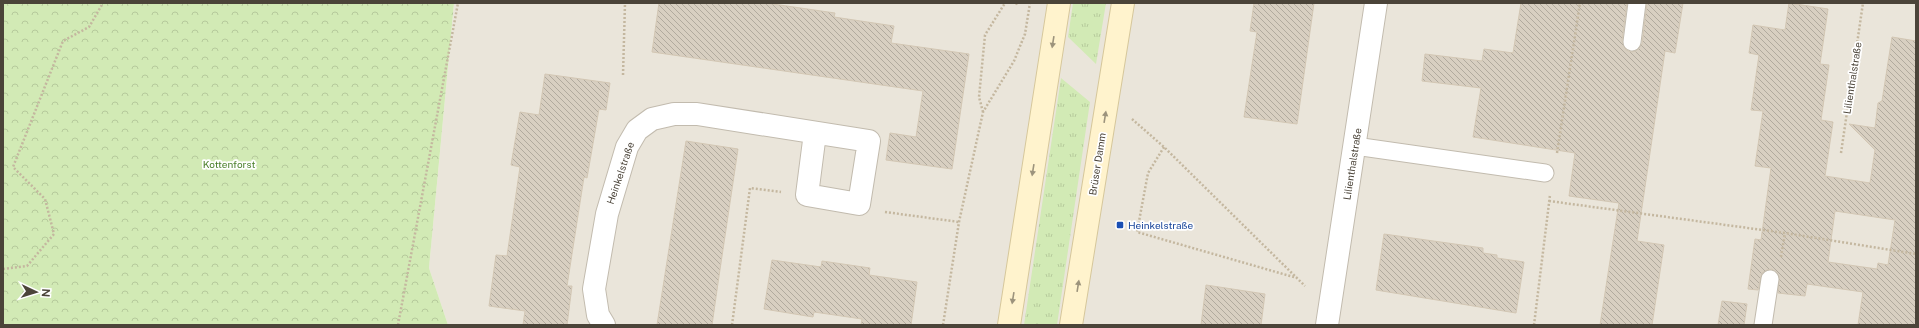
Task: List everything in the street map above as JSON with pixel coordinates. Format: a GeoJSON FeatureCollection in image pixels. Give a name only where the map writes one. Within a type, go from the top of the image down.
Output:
{"type":"FeatureCollection","features":[{"type":"Feature","properties":{"kind":"street"},"geometry":{"type":"LineString","coordinates":[[1009,325],[1058,3]]}},
{"type":"Feature","properties":{"kind":"street","name":"Brüser Damm"},"geometry":{"type":"LineString","coordinates":[[1071,325],[1123,3]]}},
{"type":"Feature","properties":{"kind":"street","name":"Lilienthalstraße"},"geometry":{"type":"LineString","coordinates":[[1327,325],[1376,3]]}},
{"type":"Feature","properties":{"kind":"street","name":"Heinkelstraße"},"geometry":{"type":"LineString","coordinates":[[604,325],[598,316],[594,289],[607,214],[627,147],[637,130],[652,119],[674,114],[697,114],[869,141],[860,204]]}},
{"type":"Feature","properties":{"kind":"street"},"geometry":{"type":"LineString","coordinates":[[815,133],[807,196],[860,204]]}},
{"type":"Feature","properties":{"kind":"lane"},"geometry":{"type":"LineString","coordinates":[[1632,42],[1637,3]]}},
{"type":"Feature","properties":{"kind":"lane"},"geometry":{"type":"LineString","coordinates":[[1355,146],[1545,173]]}},
{"type":"Feature","properties":{"kind":"lane"},"geometry":{"type":"LineString","coordinates":[[1763,325],[1770,280]]}},
{"type":"Feature","properties":{"kind":"path"},"geometry":{"type":"LineString","coordinates":[[3,270],[27,266],[54,234],[45,199],[13,167],[63,40],[89,27],[103,3]]}},
{"type":"Feature","properties":{"kind":"path"},"geometry":{"type":"LineString","coordinates":[[398,325],[458,3]]}},
{"type":"Feature","properties":{"kind":"path"},"geometry":{"type":"LineString","coordinates":[[623,75],[625,3]]}},
{"type":"Feature","properties":{"kind":"path"},"geometry":{"type":"LineString","coordinates":[[983,112],[979,97],[985,35],[1005,3]]}},
{"type":"Feature","properties":{"kind":"path"},"geometry":{"type":"LineString","coordinates":[[943,325],[959,222],[983,112],[1014,61],[1025,34],[1030,3]]}},
{"type":"Feature","properties":{"kind":"path","name":"Lilienthalstraße"},"geometry":{"type":"LineString","coordinates":[[1841,153],[1863,3]]}},
{"type":"Feature","properties":{"kind":"path"},"geometry":{"type":"LineString","coordinates":[[1130,117],[1164,147],[1307,288]]}},
{"type":"Feature","properties":{"kind":"path"},"geometry":{"type":"LineString","coordinates":[[1164,147],[1148,173],[1137,232],[1298,278]]}},
{"type":"Feature","properties":{"kind":"path"},"geometry":{"type":"LineString","coordinates":[[732,325],[750,188],[807,196]]}},
{"type":"Feature","properties":{"kind":"path"},"geometry":{"type":"LineString","coordinates":[[1549,201],[1785,233],[1916,254]]}},
{"type":"Feature","properties":{"kind":"path"},"geometry":{"type":"LineString","coordinates":[[860,204],[876,211],[959,222]]}},
{"type":"Feature","properties":{"kind":"shaded area"},"geometry":{"type":"Polygon","coordinates":[[[454,3],[1916,3],[1916,325],[448,325],[429,268],[454,3]]]}},
{"type":"Feature","properties":{"kind":"green space","name":"Kottenforst"},"geometry":{"type":"Polygon","coordinates":[[[3,3],[454,3],[429,268],[448,325],[3,325],[3,3]]]}},
{"type":"Feature","properties":{"kind":"green space"},"geometry":{"type":"Polygon","coordinates":[[[1073,3],[1106,3],[1096,64],[1068,37],[1073,3]]]}},
{"type":"Feature","properties":{"kind":"green space"},"geometry":{"type":"Polygon","coordinates":[[[1061,78],[1090,102],[1057,325],[1024,325],[1061,78]]]}},
{"type":"Feature","properties":{"kind":"building"},"geometry":{"type":"Polygon","coordinates":[[[659,3],[766,3],[835,13],[834,17],[894,26],[891,43],[969,54],[952,169],[886,160],[890,133],[916,137],[923,91],[652,52],[659,3]]]}},
{"type":"Feature","properties":{"kind":"building"},"geometry":{"type":"Polygon","coordinates":[[[1254,3],[1314,3],[1297,124],[1244,117],[1257,32],[1250,31],[1254,3]]]}},
{"type":"Feature","properties":{"kind":"building"},"geometry":{"type":"Polygon","coordinates":[[[1521,3],[1627,3],[1622,41],[1626,50],[1631,52],[1636,51],[1642,44],[1647,3],[1683,3],[1675,53],[1665,51],[1637,241],[1664,245],[1652,325],[1600,325],[1619,203],[1569,196],[1575,153],[1473,137],[1481,88],[1422,81],[1425,54],[1482,61],[1484,49],[1513,53],[1521,3]]]}},
{"type":"Feature","properties":{"kind":"building"},"geometry":{"type":"Polygon","coordinates":[[[1789,3],[1828,9],[1820,64],[1829,65],[1821,120],[1833,122],[1825,176],[1870,183],[1875,150],[1849,124],[1875,128],[1878,103],[1882,101],[1892,37],[1916,41],[1916,325],[1858,325],[1863,292],[1807,284],[1805,296],[1778,293],[1779,276],[1772,269],[1762,273],[1758,290],[1748,289],[1755,239],[1761,240],[1771,168],[1755,166],[1763,111],[1751,110],[1759,55],[1749,53],[1753,25],[1785,30],[1789,3]],[[1835,211],[1828,262],[1877,269],[1878,263],[1888,265],[1895,220],[1835,211]]]}},
{"type":"Feature","properties":{"kind":"building"},"geometry":{"type":"Polygon","coordinates":[[[545,74],[610,83],[606,110],[599,109],[587,178],[584,177],[567,286],[572,286],[567,325],[523,325],[525,311],[489,306],[496,255],[507,256],[520,167],[511,165],[520,112],[539,115],[545,74]]]}},
{"type":"Feature","properties":{"kind":"building"},"geometry":{"type":"Polygon","coordinates":[[[686,141],[738,149],[712,325],[657,325],[686,141]]]}},
{"type":"Feature","properties":{"kind":"building"},"geometry":{"type":"Polygon","coordinates":[[[1384,234],[1483,248],[1483,253],[1497,255],[1497,258],[1524,262],[1516,313],[1376,290],[1384,234]]]}},
{"type":"Feature","properties":{"kind":"building"},"geometry":{"type":"Polygon","coordinates":[[[772,260],[821,267],[822,261],[870,268],[869,275],[917,282],[911,325],[861,325],[862,319],[814,312],[813,317],[764,309],[772,260]]]}},
{"type":"Feature","properties":{"kind":"building"},"geometry":{"type":"Polygon","coordinates":[[[1206,285],[1265,294],[1261,325],[1201,325],[1206,285]]]}},
{"type":"Feature","properties":{"kind":"building"},"geometry":{"type":"Polygon","coordinates":[[[1722,301],[1747,304],[1744,325],[1718,325],[1722,301]]]}},
{"type":"Feature","properties":{"kind":"place","name":"Heinkelstraße"},"geometry":{"type":"Point","coordinates":[1120,225]}}]}
